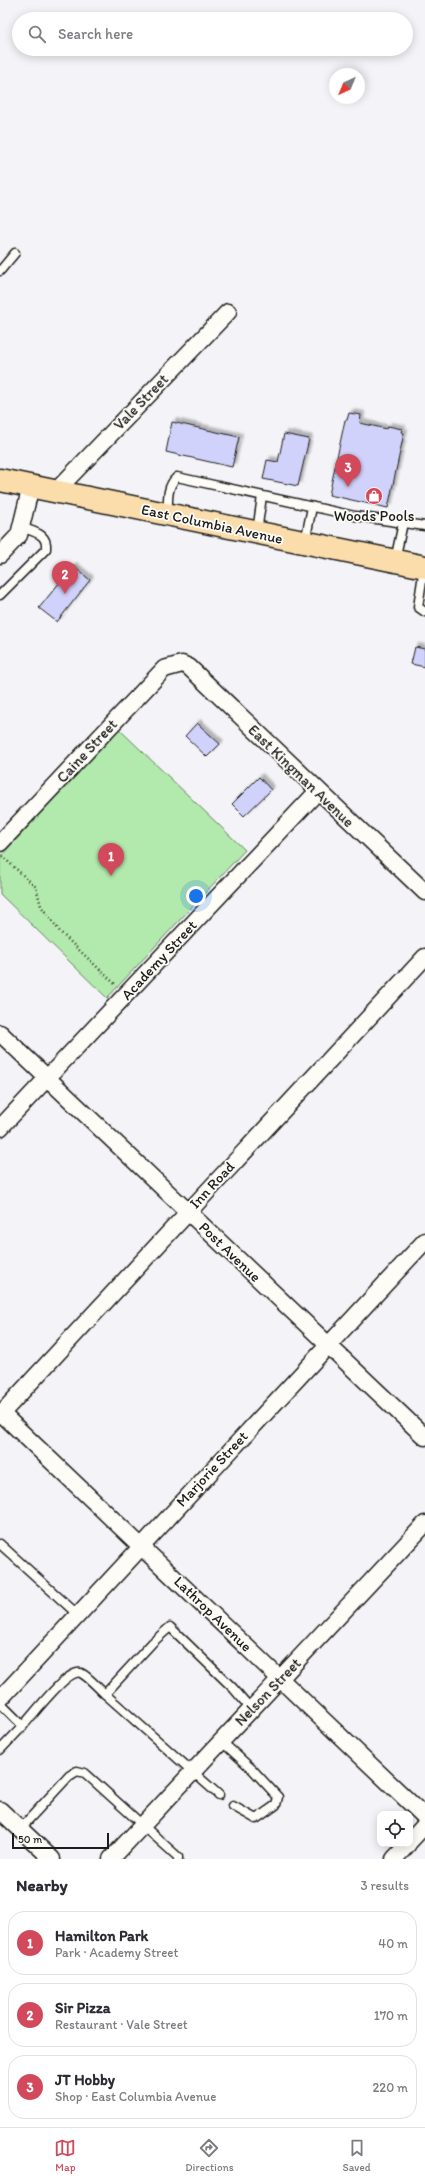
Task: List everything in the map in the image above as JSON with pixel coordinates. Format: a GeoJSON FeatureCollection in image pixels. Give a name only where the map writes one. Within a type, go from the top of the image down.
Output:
{"type":"FeatureCollection","features":[{"type":"Feature","properties":{"kind":"main road","name":"East Columbia Avenue"},"geometry":{"type":"LineString","coordinates":[[0,480],[425,567]]}},
{"type":"Feature","properties":{"kind":"street","name":"Vale Street"},"geometry":{"type":"LineString","coordinates":[[55,492],[228,312]]}},
{"type":"Feature","properties":{"kind":"street"},"geometry":{"type":"LineString","coordinates":[[0,555],[19,535],[31,486]]}},
{"type":"Feature","properties":{"kind":"street","name":"East Kingman Avenue"},"geometry":{"type":"LineString","coordinates":[[176,664],[182,664],[189,667],[317,792],[425,892]]}},
{"type":"Feature","properties":{"kind":"street","name":"Caine Street"},"geometry":{"type":"LineString","coordinates":[[0,843],[164,669],[176,664]]}},
{"type":"Feature","properties":{"kind":"street","name":"Academy Street"},"geometry":{"type":"LineString","coordinates":[[0,1128],[317,792]]}},
{"type":"Feature","properties":{"kind":"street","name":"Inn Road"},"geometry":{"type":"LineString","coordinates":[[0,1413],[425,957]]}},
{"type":"Feature","properties":{"kind":"street","name":"Post Avenue"},"geometry":{"type":"LineString","coordinates":[[0,1033],[425,1437]]}},
{"type":"Feature","properties":{"kind":"street","name":"Marjorie Street"},"geometry":{"type":"LineString","coordinates":[[0,1699],[77,1614],[425,1241]]}},
{"type":"Feature","properties":{"kind":"street","name":"Lathrop Avenue"},"geometry":{"type":"LineString","coordinates":[[0,1413],[425,1817]]}},
{"type":"Feature","properties":{"kind":"street","name":"Nelson Street"},"geometry":{"type":"LineString","coordinates":[[111,1859],[425,1524]]}},
{"type":"Feature","properties":{"kind":"street"},"geometry":{"type":"LineString","coordinates":[[0,1810],[52,1859]]}},
{"type":"Feature","properties":{"kind":"street"},"geometry":{"type":"LineString","coordinates":[[413,1838],[425,1825]]}},
{"type":"Feature","properties":{"kind":"street"},"geometry":{"type":"LineString","coordinates":[[394,1859],[405,1847]]}},
{"type":"Feature","properties":{"kind":"lane"},"geometry":{"type":"LineString","coordinates":[[0,271],[15,253]]}},
{"type":"Feature","properties":{"kind":"lane"},"geometry":{"type":"LineString","coordinates":[[168,515],[169,489],[177,477],[355,516],[425,526]]}},
{"type":"Feature","properties":{"kind":"lane"},"geometry":{"type":"LineString","coordinates":[[257,533],[262,496]]}},
{"type":"Feature","properties":{"kind":"lane"},"geometry":{"type":"LineString","coordinates":[[305,543],[312,507]]}},
{"type":"Feature","properties":{"kind":"lane"},"geometry":{"type":"LineString","coordinates":[[394,561],[403,523]]}},
{"type":"Feature","properties":{"kind":"lane"},"geometry":{"type":"LineString","coordinates":[[0,594],[46,549],[47,542],[44,536],[21,527]]}},
{"type":"Feature","properties":{"kind":"lane"},"geometry":{"type":"LineString","coordinates":[[425,567],[418,607],[425,612]]}},
{"type":"Feature","properties":{"kind":"lane"},"geometry":{"type":"LineString","coordinates":[[0,1544],[77,1614]]}},
{"type":"Feature","properties":{"kind":"lane"},"geometry":{"type":"LineString","coordinates":[[105,1694],[153,1642],[170,1627],[178,1633],[233,1688],[252,1710]]}},
{"type":"Feature","properties":{"kind":"lane"},"geometry":{"type":"LineString","coordinates":[[0,1750],[65,1679],[74,1673],[81,1673],[219,1795]]}},
{"type":"Feature","properties":{"kind":"lane"},"geometry":{"type":"LineString","coordinates":[[0,1702],[23,1726]]}},
{"type":"Feature","properties":{"kind":"lane"},"geometry":{"type":"LineString","coordinates":[[221,1741],[253,1770],[278,1797],[276,1805],[256,1818],[233,1806]]}},
{"type":"Feature","properties":{"kind":"lane"},"geometry":{"type":"LineString","coordinates":[[20,1829],[69,1776],[77,1771],[85,1773],[178,1856],[178,1859]]}},
{"type":"Feature","properties":{"kind":"path"},"geometry":{"type":"LineString","coordinates":[[0,855],[8,860],[36,887],[41,906],[61,933],[125,995]]}},
{"type":"Feature","properties":{"kind":"green space"},"geometry":{"type":"Polygon","coordinates":[[[119,729],[245,850],[107,998],[0,894],[0,857],[119,729]]]}},
{"type":"Feature","properties":{"kind":"building"},"geometry":{"type":"Polygon","coordinates":[[[349,413],[361,415],[360,423],[387,429],[388,426],[402,429],[401,432],[404,433],[388,508],[329,495],[345,420],[347,420],[349,413]]]}},
{"type":"Feature","properties":{"kind":"building"},"geometry":{"type":"Polygon","coordinates":[[[172,422],[239,437],[232,467],[166,452],[172,422]]]}},
{"type":"Feature","properties":{"kind":"building"},"geometry":{"type":"Polygon","coordinates":[[[284,434],[309,439],[298,486],[263,479],[267,460],[278,462],[284,434]]]}},
{"type":"Feature","properties":{"kind":"building"},"geometry":{"type":"Polygon","coordinates":[[[73,566],[90,580],[57,622],[39,608],[73,566]]]}},
{"type":"Feature","properties":{"kind":"building"},"geometry":{"type":"Polygon","coordinates":[[[415,647],[425,649],[425,667],[411,664],[415,647]]]}},
{"type":"Feature","properties":{"kind":"building"},"geometry":{"type":"Polygon","coordinates":[[[197,723],[220,744],[207,757],[185,736],[197,723]]]}},
{"type":"Feature","properties":{"kind":"building"},"geometry":{"type":"Polygon","coordinates":[[[259,777],[271,790],[244,816],[232,804],[259,777]]]}},
{"type":"Feature","properties":{"kind":"place","name":"JT Hobby"},"geometry":{"type":"Point","coordinates":[348,487]}},
{"type":"Feature","properties":{"kind":"place","name":"Woods Pools"},"geometry":{"type":"Point","coordinates":[374,496]}},
{"type":"Feature","properties":{"kind":"place","name":"Sir Pizza"},"geometry":{"type":"Point","coordinates":[65,594]}},
{"type":"Feature","properties":{"kind":"place","name":"Hamilton Park"},"geometry":{"type":"Point","coordinates":[111,876]}}]}
